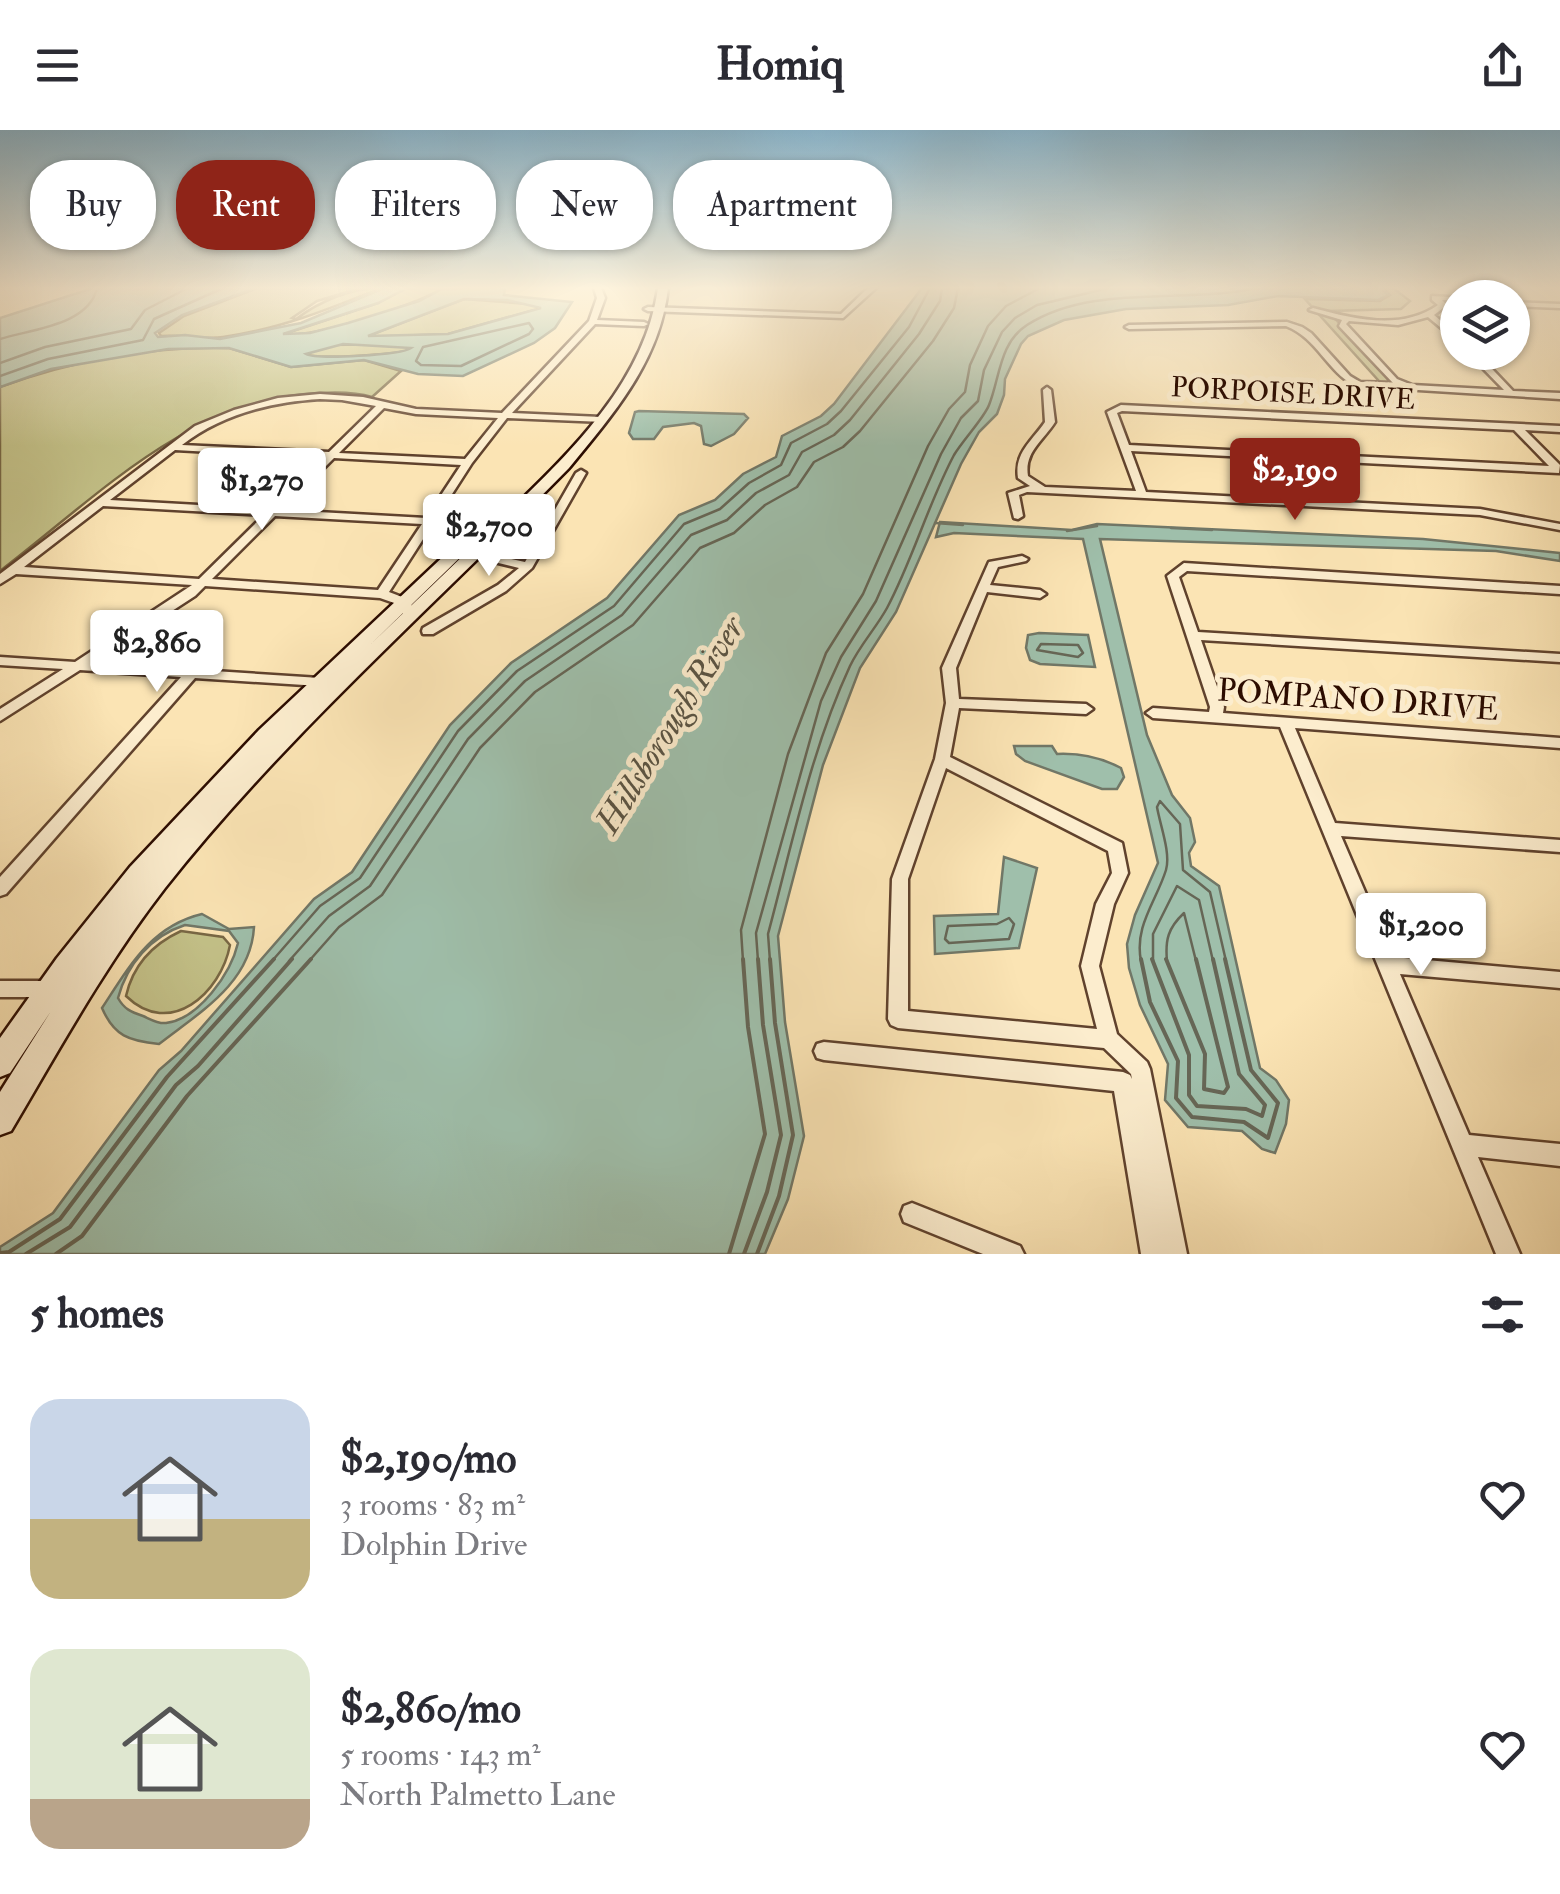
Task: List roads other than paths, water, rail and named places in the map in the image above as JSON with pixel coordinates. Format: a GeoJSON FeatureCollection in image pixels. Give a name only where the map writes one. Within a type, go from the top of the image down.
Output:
{"type":"FeatureCollection","features":[{"type":"Feature","properties":{"kind":"main road"},"geometry":{"type":"LineString","coordinates":[[638,356],[641,340]]}},
{"type":"Feature","properties":{"kind":"main road"},"geometry":{"type":"LineString","coordinates":[[0,1120],[81,990],[158,880],[257,771],[414,618],[467,553],[595,420],[638,356],[643,340]]}},
{"type":"Feature","properties":{"kind":"main road"},"geometry":{"type":"LineString","coordinates":[[0,1063],[49,988],[190,814],[320,682],[414,618]]}},
{"type":"Feature","properties":{"kind":"street"},"geometry":{"type":"LineString","coordinates":[[382,594],[468,462],[504,416],[576,340]]}},
{"type":"Feature","properties":{"kind":"street"},"geometry":{"type":"LineString","coordinates":[[1313,340],[1338,373],[1358,384],[1560,394]]}},
{"type":"Feature","properties":{"kind":"street"},"geometry":{"type":"LineString","coordinates":[[1357,340],[1394,381],[1407,386],[1560,394]]}},
{"type":"Feature","properties":{"kind":"street"},"geometry":{"type":"LineString","coordinates":[[1489,370],[1509,390]]}},
{"type":"Feature","properties":{"kind":"street"},"geometry":{"type":"LineString","coordinates":[[1045,489],[1022,478],[1020,471],[1027,448],[1050,422],[1048,390]]}},
{"type":"Feature","properties":{"kind":"street"},"geometry":{"type":"LineString","coordinates":[[0,580],[173,447],[226,414],[277,400],[322,397],[417,412],[595,420]]}},
{"type":"Feature","properties":{"kind":"street"},"geometry":{"type":"LineString","coordinates":[[0,716],[74,666],[166,612],[202,582],[382,405]]}},
{"type":"Feature","properties":{"kind":"street","name":"PORPOISE DRIVE"},"geometry":{"type":"LineString","coordinates":[[1142,494],[1112,412],[1121,408],[1560,428]]}},
{"type":"Feature","properties":{"kind":"street"},"geometry":{"type":"LineString","coordinates":[[1518,427],[1560,470]]}},
{"type":"Feature","properties":{"kind":"street"},"geometry":{"type":"LineString","coordinates":[[173,447],[468,462]]}},
{"type":"Feature","properties":{"kind":"street"},"geometry":{"type":"LineString","coordinates":[[1126,448],[1560,470]]}},
{"type":"Feature","properties":{"kind":"street"},"geometry":{"type":"LineString","coordinates":[[12,570],[382,594],[414,618],[502,588],[528,566],[582,473]]}},
{"type":"Feature","properties":{"kind":"street"},"geometry":{"type":"LineString","coordinates":[[1018,516],[1012,493],[1045,489],[1480,512],[1560,526]]}},
{"type":"Feature","properties":{"kind":"street"},"geometry":{"type":"LineString","coordinates":[[100,503],[427,522]]}},
{"type":"Feature","properties":{"kind":"street"},"geometry":{"type":"LineString","coordinates":[[467,553],[528,566]]}},
{"type":"Feature","properties":{"kind":"street"},"geometry":{"type":"LineString","coordinates":[[1022,559],[993,564],[949,668],[953,703],[942,759],[900,879],[898,1019],[1108,1038]]}},
{"type":"Feature","properties":{"kind":"street"},"geometry":{"type":"LineString","coordinates":[[1215,717],[1217,708],[1173,576],[1184,566],[1560,590]]}},
{"type":"Feature","properties":{"kind":"street"},"geometry":{"type":"LineString","coordinates":[[983,588],[1040,594]]}},
{"type":"Feature","properties":{"kind":"street"},"geometry":{"type":"LineString","coordinates":[[1195,636],[1560,658]]}},
{"type":"Feature","properties":{"kind":"street"},"geometry":{"type":"LineString","coordinates":[[0,662],[320,682]]}},
{"type":"Feature","properties":{"kind":"street"},"geometry":{"type":"LineString","coordinates":[[0,888],[190,676]]}},
{"type":"Feature","properties":{"kind":"street"},"geometry":{"type":"LineString","coordinates":[[953,703],[1086,710]]}},
{"type":"Feature","properties":{"kind":"street","name":"POMPANO DRIVE"},"geometry":{"type":"LineString","coordinates":[[1153,713],[1560,742]]}},
{"type":"Feature","properties":{"kind":"street"},"geometry":{"type":"LineString","coordinates":[[1286,722],[1508,1254]]}},
{"type":"Feature","properties":{"kind":"street"},"geometry":{"type":"LineString","coordinates":[[942,759],[1116,847],[1120,873],[1104,904],[1090,966],[1108,1038],[1140,1069],[1176,1254]]}},
{"type":"Feature","properties":{"kind":"street"},"geometry":{"type":"LineString","coordinates":[[1333,829],[1560,846]]}},
{"type":"Feature","properties":{"kind":"street"},"geometry":{"type":"LineString","coordinates":[[1389,965],[1560,980]]}},
{"type":"Feature","properties":{"kind":"street"},"geometry":{"type":"LineString","coordinates":[[0,990],[81,990]]}},
{"type":"Feature","properties":{"kind":"street"},"geometry":{"type":"LineString","coordinates":[[824,1051],[1124,1082],[1153,1254]]}},
{"type":"Feature","properties":{"kind":"street"},"geometry":{"type":"LineString","coordinates":[[1465,1145],[1560,1155]]}},
{"type":"Feature","properties":{"kind":"street"},"geometry":{"type":"LineString","coordinates":[[912,1214],[1012,1254]]}},
{"type":"Feature","properties":{"kind":"water"},"geometry":{"type":"Polygon","coordinates":[[[0,340],[538,340],[463,376],[418,374],[364,360],[291,367],[229,348],[168,349],[51,369],[0,387],[0,340]],[[343,344],[306,354],[359,356],[411,348],[343,344]]]}},
{"type":"Feature","properties":{"kind":"water","name":"Hillsborough River"},"geometry":{"type":"Polygon","coordinates":[[[882,340],[1024,340],[1005,379],[997,414],[979,432],[961,464],[896,612],[860,668],[823,765],[778,936],[785,1022],[804,1136],[788,1199],[765,1254],[0,1254],[0,1247],[53,1213],[159,1070],[181,1051],[314,899],[352,872],[450,725],[511,663],[607,598],[679,515],[715,500],[743,474],[776,457],[782,436],[821,416],[882,340]]]}},
{"type":"Feature","properties":{"kind":"water"},"geometry":{"type":"Polygon","coordinates":[[[635,412],[744,414],[748,418],[734,434],[711,446],[704,444],[701,426],[694,423],[663,427],[654,439],[633,439],[629,433],[635,412]]]}},
{"type":"Feature","properties":{"kind":"water"},"geometry":{"type":"Polygon","coordinates":[[[940,522],[1072,530],[1097,524],[1423,539],[1560,553],[1560,561],[1496,551],[1100,539],[1147,735],[1172,795],[1190,818],[1195,842],[1189,853],[1191,866],[1219,886],[1260,1068],[1276,1080],[1289,1100],[1286,1124],[1275,1153],[1262,1149],[1242,1131],[1188,1127],[1165,1100],[1168,1064],[1140,1005],[1129,968],[1127,944],[1158,863],[1083,539],[954,533],[936,537],[940,522]]]}},
{"type":"Feature","properties":{"kind":"water"},"geometry":{"type":"Polygon","coordinates":[[[1028,635],[1088,635],[1095,667],[1030,660],[1026,648],[1028,635]]]}},
{"type":"Feature","properties":{"kind":"water"},"geometry":{"type":"Polygon","coordinates":[[[1014,746],[1052,746],[1057,754],[1098,759],[1121,768],[1124,777],[1117,789],[1102,789],[1025,761],[1016,754],[1014,746]]]}},
{"type":"Feature","properties":{"kind":"water"},"geometry":{"type":"Polygon","coordinates":[[[1004,857],[1037,868],[1019,948],[935,954],[934,916],[998,914],[1004,857]]]}},
{"type":"Feature","properties":{"kind":"water"},"geometry":{"type":"Polygon","coordinates":[[[202,914],[229,929],[254,927],[244,964],[221,994],[159,1044],[124,1035],[102,1008],[143,950],[155,938],[202,914]],[[185,925],[161,936],[127,974],[120,1002],[160,1023],[190,1013],[212,993],[228,968],[238,943],[229,931],[185,925]]]}},
{"type":"Feature","properties":{"kind":"waterway"},"geometry":{"type":"LineString","coordinates":[[935,523],[963,525]]}},
{"type":"Feature","properties":{"kind":"waterway"},"geometry":{"type":"LineString","coordinates":[[1067,531],[1097,526]]}},
{"type":"Feature","properties":{"kind":"waterway"},"geometry":{"type":"LineString","coordinates":[[1171,528],[1212,530]]}}]}
